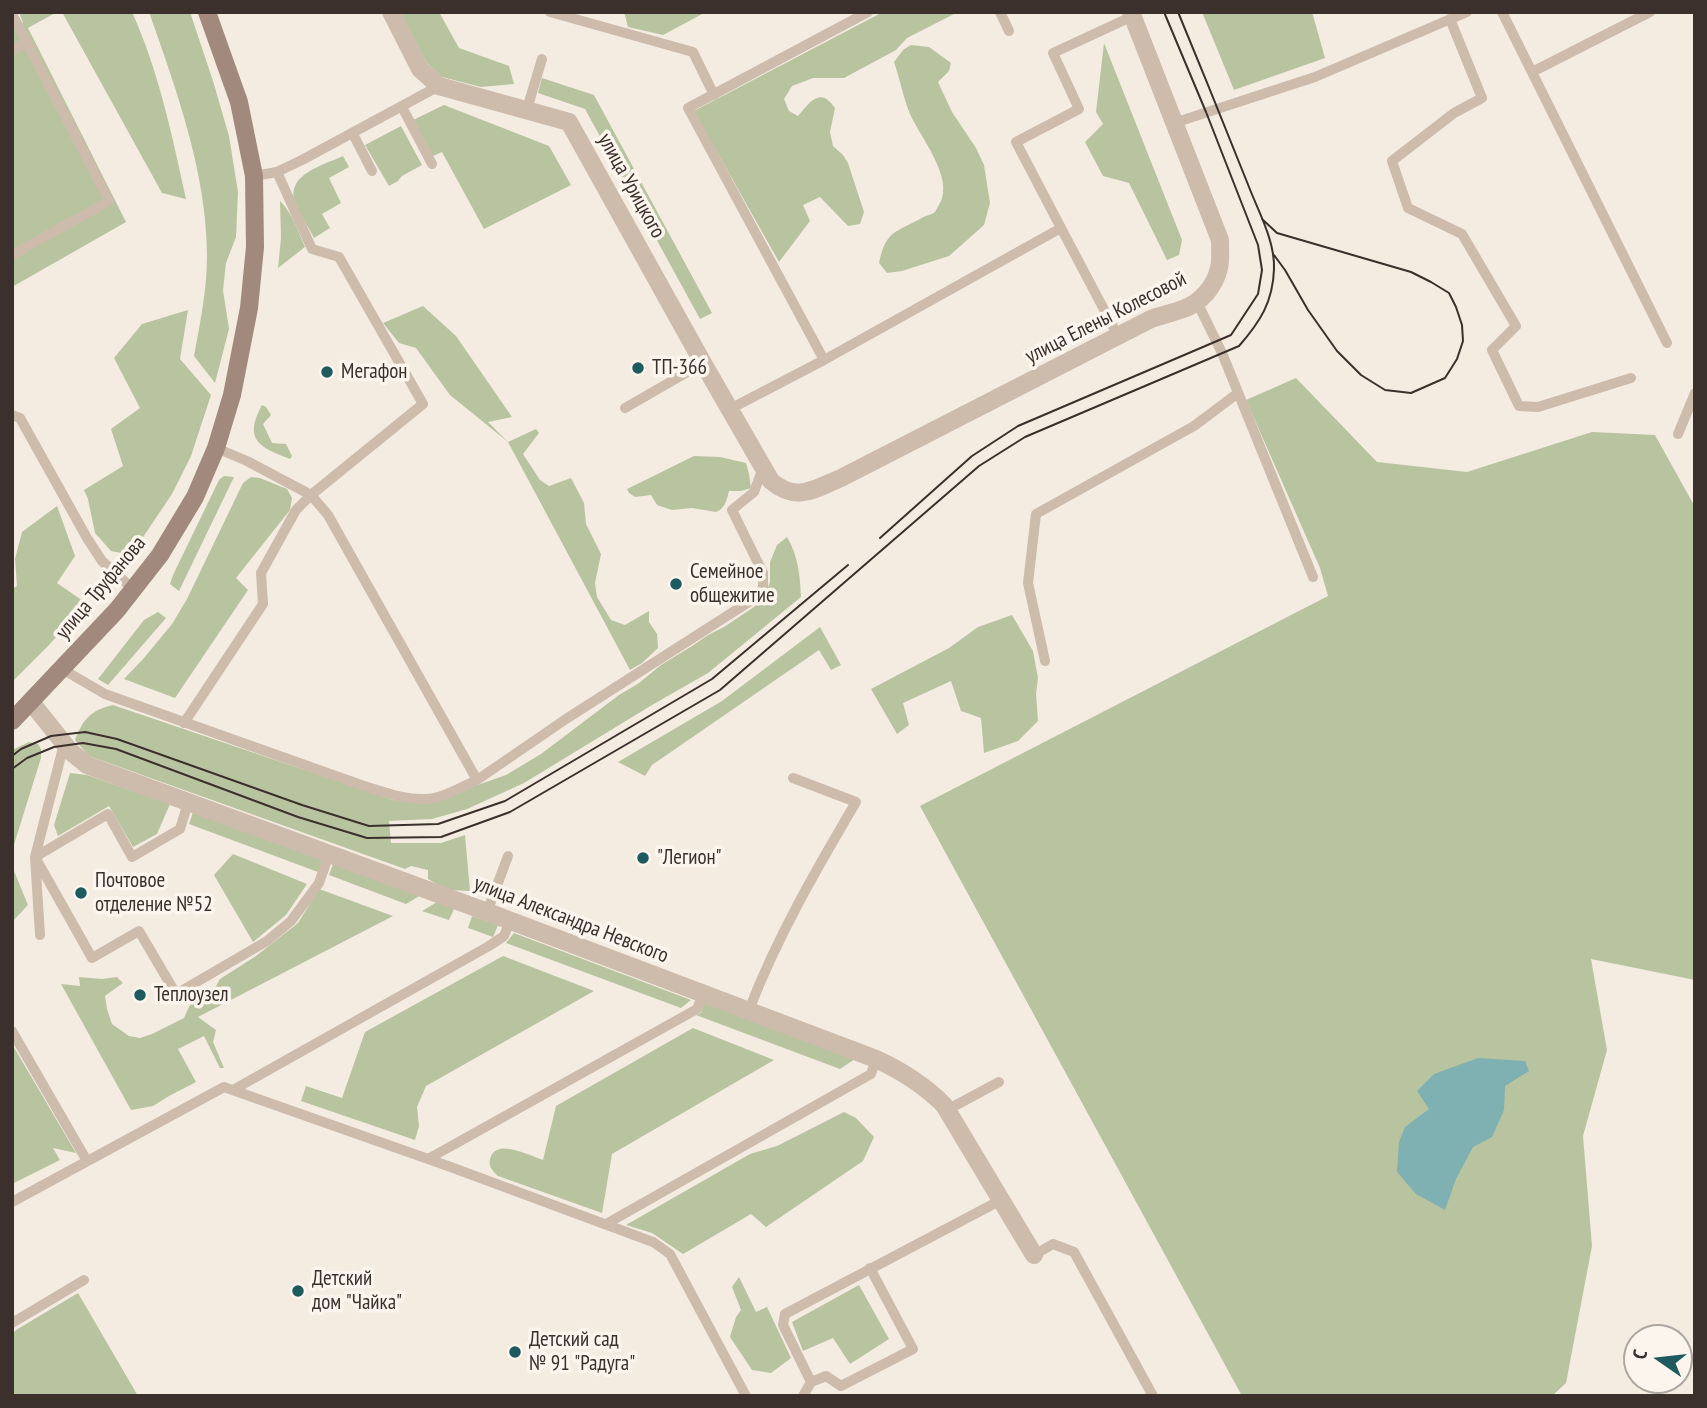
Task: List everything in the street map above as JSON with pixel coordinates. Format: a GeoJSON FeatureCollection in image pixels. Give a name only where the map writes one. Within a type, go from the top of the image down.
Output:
{"type":"FeatureCollection","features":[{"type":"Feature","properties":{"kind":"street"},"geometry":{"type":"LineString","coordinates":[[207,12],[239,102],[254,176]]}},
{"type":"Feature","properties":{"kind":"street"},"geometry":{"type":"LineString","coordinates":[[391,12],[420,69],[439,86]]}},
{"type":"Feature","properties":{"kind":"street","name":"улица Елены Колесовой"},"geometry":{"type":"LineString","coordinates":[[763,467],[771,481],[783,491],[799,494],[841,478],[1151,319],[1197,302],[1213,285],[1220,267],[1220,240],[1132,14]]}},
{"type":"Feature","properties":{"kind":"street","name":"улица Урицкого"},"geometry":{"type":"LineString","coordinates":[[439,86],[569,122],[763,467]]}},
{"type":"Feature","properties":{"kind":"street","name":"улица Труфанова"},"geometry":{"type":"LineString","coordinates":[[12,721],[134,590],[160,555],[195,497],[216,448],[232,395],[249,308],[255,247],[254,176]]}},
{"type":"Feature","properties":{"kind":"street","name":"улица Александра Невского"},"geometry":{"type":"LineString","coordinates":[[31,702],[64,744],[87,765],[749,1010],[876,1059],[913,1079],[944,1105],[1034,1255]]}},
{"type":"Feature","properties":{"kind":"lane"},"geometry":{"type":"LineString","coordinates":[[824,360],[688,108],[868,12]]}},
{"type":"Feature","properties":{"kind":"lane"},"geometry":{"type":"LineString","coordinates":[[1000,12],[1010,31]]}},
{"type":"Feature","properties":{"kind":"lane"},"geometry":{"type":"LineString","coordinates":[[1174,123],[1315,77],[1467,12]]}},
{"type":"Feature","properties":{"kind":"lane"},"geometry":{"type":"LineString","coordinates":[[1502,12],[1667,343]]}},
{"type":"Feature","properties":{"kind":"lane"},"geometry":{"type":"LineString","coordinates":[[1532,72],[1650,12]]}},
{"type":"Feature","properties":{"kind":"lane"},"geometry":{"type":"LineString","coordinates":[[551,26],[553,13],[693,52],[714,95]]}},
{"type":"Feature","properties":{"kind":"lane"},"geometry":{"type":"LineString","coordinates":[[12,14],[109,201],[12,255]]}},
{"type":"Feature","properties":{"kind":"lane"},"geometry":{"type":"LineString","coordinates":[[1118,336],[1016,142],[1079,108],[1053,53],[1132,14]]}},
{"type":"Feature","properties":{"kind":"lane"},"geometry":{"type":"LineString","coordinates":[[1450,19],[1482,97],[1454,113],[1392,160],[1408,208],[1462,234],[1516,326],[1492,350],[1519,406],[1538,407],[1631,378]]}},
{"type":"Feature","properties":{"kind":"lane"},"geometry":{"type":"LineString","coordinates":[[12,50],[27,42]]}},
{"type":"Feature","properties":{"kind":"lane"},"geometry":{"type":"LineString","coordinates":[[527,109],[542,59]]}},
{"type":"Feature","properties":{"kind":"lane"},"geometry":{"type":"LineString","coordinates":[[254,176],[277,172],[439,86]]}},
{"type":"Feature","properties":{"kind":"lane"},"geometry":{"type":"LineString","coordinates":[[401,107],[432,164]]}},
{"type":"Feature","properties":{"kind":"lane"},"geometry":{"type":"LineString","coordinates":[[353,134],[372,171]]}},
{"type":"Feature","properties":{"kind":"lane"},"geometry":{"type":"LineString","coordinates":[[184,723],[263,604],[261,573],[296,510],[423,404],[339,257],[312,248],[277,172]]}},
{"type":"Feature","properties":{"kind":"lane"},"geometry":{"type":"LineString","coordinates":[[730,409],[824,360],[1061,228]]}},
{"type":"Feature","properties":{"kind":"lane"},"geometry":{"type":"LineString","coordinates":[[1197,302],[1238,393],[1313,577]]}},
{"type":"Feature","properties":{"kind":"lane"},"geometry":{"type":"LineString","coordinates":[[625,408],[703,363]]}},
{"type":"Feature","properties":{"kind":"lane"},"geometry":{"type":"LineString","coordinates":[[1045,661],[1028,583],[1036,514],[1194,426],[1238,393]]}},
{"type":"Feature","properties":{"kind":"lane"},"geometry":{"type":"LineString","coordinates":[[1678,434],[1695,393]]}},
{"type":"Feature","properties":{"kind":"lane"},"geometry":{"type":"LineString","coordinates":[[12,415],[20,418],[102,561],[134,590]]}},
{"type":"Feature","properties":{"kind":"lane"},"geometry":{"type":"LineString","coordinates":[[216,448],[311,495],[328,514],[477,780]]}},
{"type":"Feature","properties":{"kind":"lane"},"geometry":{"type":"LineString","coordinates":[[62,668],[104,694],[184,723],[364,786],[401,797],[427,799],[477,780],[566,719],[755,598],[763,587],[763,573],[733,510],[754,492],[763,467]]}},
{"type":"Feature","properties":{"kind":"lane"},"geometry":{"type":"LineString","coordinates":[[40,935],[35,857],[64,744]]}},
{"type":"Feature","properties":{"kind":"lane"},"geometry":{"type":"LineString","coordinates":[[749,1010],[761,979],[810,881],[856,802],[793,778]]}},
{"type":"Feature","properties":{"kind":"lane"},"geometry":{"type":"LineString","coordinates":[[35,857],[108,814],[132,857],[180,829],[188,803]]}},
{"type":"Feature","properties":{"kind":"lane"},"geometry":{"type":"LineString","coordinates":[[35,857],[92,958],[139,931],[176,993],[267,941],[291,921],[319,883],[329,854]]}},
{"type":"Feature","properties":{"kind":"lane"},"geometry":{"type":"LineString","coordinates":[[487,912],[508,856]]}},
{"type":"Feature","properties":{"kind":"lane"},"geometry":{"type":"LineString","coordinates":[[233,1090],[489,946],[504,936],[510,921]]}},
{"type":"Feature","properties":{"kind":"lane"},"geometry":{"type":"LineString","coordinates":[[428,1159],[697,1009],[703,994]]}},
{"type":"Feature","properties":{"kind":"lane"},"geometry":{"type":"LineString","coordinates":[[12,1031],[87,1161]]}},
{"type":"Feature","properties":{"kind":"lane"},"geometry":{"type":"LineString","coordinates":[[606,1224],[871,1074],[876,1059]]}},
{"type":"Feature","properties":{"kind":"lane"},"geometry":{"type":"LineString","coordinates":[[947,1110],[999,1082]]}},
{"type":"Feature","properties":{"kind":"lane"},"geometry":{"type":"LineString","coordinates":[[12,1202],[224,1087],[653,1242],[670,1254],[746,1396]]}},
{"type":"Feature","properties":{"kind":"lane"},"geometry":{"type":"LineString","coordinates":[[811,1382],[783,1325],[785,1314],[1001,1200]]}},
{"type":"Feature","properties":{"kind":"lane"},"geometry":{"type":"LineString","coordinates":[[1034,1255],[1053,1244],[1074,1252],[1153,1396]]}},
{"type":"Feature","properties":{"kind":"lane"},"geometry":{"type":"LineString","coordinates":[[803,1396],[811,1382],[826,1376],[841,1385],[913,1349],[870,1268]]}},
{"type":"Feature","properties":{"kind":"lane"},"geometry":{"type":"LineString","coordinates":[[12,1323],[84,1280]]}},
{"type":"Feature","properties":{"kind":"green space"},"geometry":{"type":"Polygon","coordinates":[[[19,12],[57,12],[28,28],[126,222],[12,287],[12,27],[23,23],[19,12]]]}},
{"type":"Feature","properties":{"kind":"green space"},"geometry":{"type":"Polygon","coordinates":[[[62,12],[132,12],[157,81],[186,199],[162,193],[62,12]]]}},
{"type":"Feature","properties":{"kind":"green space"},"geometry":{"type":"Polygon","coordinates":[[[149,12],[190,12],[229,136],[238,192],[236,237],[226,263],[223,290],[229,329],[215,383],[194,356],[207,269],[202,194],[188,132],[149,12]]]}},
{"type":"Feature","properties":{"kind":"green space"},"geometry":{"type":"Polygon","coordinates":[[[400,12],[439,12],[459,48],[509,66],[514,84],[481,87],[442,77],[427,63],[400,12]]]}},
{"type":"Feature","properties":{"kind":"green space"},"geometry":{"type":"Polygon","coordinates":[[[624,12],[706,12],[663,35],[628,27],[624,12]]]}},
{"type":"Feature","properties":{"kind":"green space"},"geometry":{"type":"Polygon","coordinates":[[[883,12],[958,12],[907,38],[896,50],[844,78],[813,78],[792,86],[784,99],[789,111],[798,116],[820,97],[830,101],[835,108],[830,132],[833,146],[848,163],[864,212],[860,224],[848,226],[820,197],[803,205],[810,221],[779,262],[694,111],[883,12]]]}},
{"type":"Feature","properties":{"kind":"green space"},"geometry":{"type":"Polygon","coordinates":[[[1202,12],[1312,12],[1325,58],[1234,90],[1202,12]]]}},
{"type":"Feature","properties":{"kind":"green space"},"geometry":{"type":"Polygon","coordinates":[[[1104,43],[1182,240],[1179,255],[1167,260],[1129,183],[1103,176],[1085,142],[1103,124],[1096,112],[1104,43]]]}},
{"type":"Feature","properties":{"kind":"green space"},"geometry":{"type":"Polygon","coordinates":[[[911,45],[929,47],[951,63],[949,71],[938,82],[952,112],[984,165],[990,203],[984,225],[949,256],[887,273],[879,263],[888,239],[897,231],[935,212],[943,193],[939,169],[910,114],[894,62],[903,50],[911,45]]]}},
{"type":"Feature","properties":{"kind":"green space"},"geometry":{"type":"Polygon","coordinates":[[[542,78],[594,95],[712,313],[700,319],[585,109],[538,93],[542,78]]]}},
{"type":"Feature","properties":{"kind":"green space"},"geometry":{"type":"Polygon","coordinates":[[[444,105],[549,146],[571,185],[484,229],[442,152],[433,156],[413,120],[444,105]]]}},
{"type":"Feature","properties":{"kind":"green space"},"geometry":{"type":"Polygon","coordinates":[[[401,126],[422,165],[389,186],[365,145],[401,126]]]}},
{"type":"Feature","properties":{"kind":"green space"},"geometry":{"type":"Polygon","coordinates":[[[343,156],[349,167],[329,178],[341,203],[322,214],[330,228],[314,238],[295,202],[296,184],[308,172],[343,156]]]}},
{"type":"Feature","properties":{"kind":"green space"},"geometry":{"type":"Polygon","coordinates":[[[280,201],[292,217],[305,247],[278,268],[281,238],[280,201]]]}},
{"type":"Feature","properties":{"kind":"green space"},"geometry":{"type":"Polygon","coordinates":[[[423,306],[456,336],[512,417],[488,422],[508,442],[450,395],[416,348],[399,343],[383,323],[423,306]]]}},
{"type":"Feature","properties":{"kind":"green space"},"geometry":{"type":"Polygon","coordinates":[[[188,310],[180,359],[211,395],[191,456],[172,494],[131,555],[111,551],[95,533],[84,490],[123,466],[111,429],[140,408],[114,358],[142,324],[188,310]]]}},
{"type":"Feature","properties":{"kind":"green space"},"geometry":{"type":"Polygon","coordinates":[[[1296,378],[1377,462],[1467,472],[1592,432],[1655,435],[1695,507],[1695,980],[1591,959],[1607,1050],[1583,1136],[1592,1246],[1566,1383],[1552,1396],[1242,1396],[920,806],[1328,596],[1320,568],[1246,400],[1296,378]]]}},
{"type":"Feature","properties":{"kind":"green space"},"geometry":{"type":"Polygon","coordinates":[[[262,405],[271,415],[263,424],[272,443],[286,444],[292,456],[290,459],[257,441],[254,427],[262,405]]]}},
{"type":"Feature","properties":{"kind":"green space"},"geometry":{"type":"Polygon","coordinates":[[[536,429],[539,433],[523,454],[540,480],[549,486],[571,478],[584,503],[586,524],[601,554],[595,583],[597,597],[611,620],[625,625],[649,611],[649,622],[657,634],[658,648],[630,670],[508,442],[536,429]]]}},
{"type":"Feature","properties":{"kind":"green space"},"geometry":{"type":"Polygon","coordinates":[[[694,456],[720,457],[746,463],[751,488],[729,491],[724,506],[716,512],[692,508],[672,510],[657,505],[651,495],[635,497],[629,493],[627,489],[694,456]]]}},
{"type":"Feature","properties":{"kind":"green space"},"geometry":{"type":"Polygon","coordinates":[[[224,476],[234,477],[179,591],[170,584],[173,575],[219,480],[224,476]]]}},
{"type":"Feature","properties":{"kind":"green space"},"geometry":{"type":"Polygon","coordinates":[[[251,477],[287,489],[292,498],[290,510],[236,578],[248,590],[175,698],[124,679],[172,624],[187,599],[243,483],[251,477]]]}},
{"type":"Feature","properties":{"kind":"green space"},"geometry":{"type":"Polygon","coordinates":[[[57,506],[75,556],[57,583],[86,603],[12,682],[12,589],[17,586],[15,559],[22,532],[57,506]]]}},
{"type":"Feature","properties":{"kind":"green space"},"geometry":{"type":"Polygon","coordinates":[[[787,537],[796,558],[801,597],[708,673],[524,783],[467,809],[432,819],[389,821],[391,843],[441,843],[465,835],[470,891],[447,890],[428,879],[428,870],[411,866],[405,869],[89,756],[75,740],[89,716],[113,705],[393,800],[430,802],[506,775],[541,754],[661,665],[754,607],[765,595],[770,582],[770,562],[777,545],[787,537]]]}},
{"type":"Feature","properties":{"kind":"green space"},"geometry":{"type":"Polygon","coordinates":[[[158,612],[166,618],[108,685],[98,679],[144,620],[158,612]]]}},
{"type":"Feature","properties":{"kind":"green space"},"geometry":{"type":"Polygon","coordinates":[[[1012,615],[1033,651],[1038,678],[1038,721],[1018,741],[984,753],[981,718],[961,711],[951,681],[903,703],[909,725],[897,734],[871,689],[949,648],[978,627],[1012,615]]]}},
{"type":"Feature","properties":{"kind":"green space"},"geometry":{"type":"Polygon","coordinates":[[[820,627],[841,665],[831,670],[819,650],[652,765],[645,776],[618,762],[722,701],[820,627]]]}},
{"type":"Feature","properties":{"kind":"green space"},"geometry":{"type":"Polygon","coordinates":[[[29,742],[38,744],[41,758],[12,851],[12,750],[29,742]]]}},
{"type":"Feature","properties":{"kind":"green space"},"geometry":{"type":"Polygon","coordinates":[[[70,773],[87,775],[170,804],[157,834],[133,847],[109,806],[58,836],[54,825],[70,773]]]}},
{"type":"Feature","properties":{"kind":"green space"},"geometry":{"type":"Polygon","coordinates":[[[194,809],[323,857],[318,872],[189,824],[194,809]]]}},
{"type":"Feature","properties":{"kind":"green space"},"geometry":{"type":"Polygon","coordinates":[[[233,854],[307,884],[286,915],[253,942],[214,875],[233,854]]]}},
{"type":"Feature","properties":{"kind":"green space"},"geometry":{"type":"Polygon","coordinates":[[[334,861],[421,895],[406,904],[329,875],[334,861]]]}},
{"type":"Feature","properties":{"kind":"green space"},"geometry":{"type":"Polygon","coordinates":[[[12,866],[28,905],[12,922],[12,866]]]}},
{"type":"Feature","properties":{"kind":"green space"},"geometry":{"type":"Polygon","coordinates":[[[319,889],[393,916],[198,1017],[216,1030],[213,1042],[224,1068],[220,1068],[204,1036],[178,1049],[196,1082],[153,1106],[131,1110],[61,984],[80,986],[79,977],[117,977],[123,983],[105,996],[112,1024],[129,1036],[140,1038],[152,1034],[184,1018],[193,998],[208,1000],[220,979],[256,956],[298,923],[319,889]]]}},
{"type":"Feature","properties":{"kind":"green space"},"geometry":{"type":"Polygon","coordinates":[[[439,901],[455,907],[449,920],[422,911],[439,901]]]}},
{"type":"Feature","properties":{"kind":"green space"},"geometry":{"type":"Polygon","coordinates":[[[472,916],[498,925],[493,937],[468,928],[472,916]]]}},
{"type":"Feature","properties":{"kind":"green space"},"geometry":{"type":"Polygon","coordinates":[[[514,933],[691,1000],[681,1008],[506,943],[514,933]]]}},
{"type":"Feature","properties":{"kind":"green space"},"geometry":{"type":"Polygon","coordinates":[[[503,956],[594,991],[426,1086],[417,1107],[419,1126],[415,1140],[301,1101],[306,1086],[342,1098],[365,1032],[503,956]]]}},
{"type":"Feature","properties":{"kind":"green space"},"geometry":{"type":"Polygon","coordinates":[[[703,1001],[855,1059],[840,1069],[696,1015],[701,1013],[703,1001]]]}},
{"type":"Feature","properties":{"kind":"green space"},"geometry":{"type":"Polygon","coordinates":[[[693,1028],[774,1060],[612,1154],[602,1213],[498,1176],[492,1170],[491,1156],[501,1149],[515,1150],[543,1160],[556,1106],[693,1028]]]}},
{"type":"Feature","properties":{"kind":"green space"},"geometry":{"type":"Polygon","coordinates":[[[12,1044],[76,1153],[53,1148],[60,1160],[12,1184],[12,1044]]]}},
{"type":"Feature","properties":{"kind":"green space"},"geometry":{"type":"Polygon","coordinates":[[[844,1112],[856,1118],[874,1137],[863,1161],[766,1227],[751,1214],[683,1254],[652,1233],[626,1225],[750,1154],[777,1146],[844,1112]]]}},
{"type":"Feature","properties":{"kind":"green space"},"geometry":{"type":"Polygon","coordinates":[[[739,1277],[756,1312],[767,1307],[791,1358],[771,1373],[752,1370],[730,1337],[741,1310],[732,1287],[739,1277]]]}},
{"type":"Feature","properties":{"kind":"green space"},"geometry":{"type":"Polygon","coordinates":[[[859,1285],[889,1339],[850,1364],[833,1338],[803,1351],[792,1322],[859,1285]]]}},
{"type":"Feature","properties":{"kind":"green space"},"geometry":{"type":"Polygon","coordinates":[[[78,1293],[138,1396],[12,1396],[12,1335],[78,1293]]]}},
{"type":"Feature","properties":{"kind":"water"},"geometry":{"type":"Polygon","coordinates":[[[1478,1058],[1525,1061],[1529,1071],[1505,1086],[1504,1110],[1492,1137],[1473,1147],[1456,1179],[1445,1210],[1416,1194],[1397,1172],[1399,1142],[1405,1127],[1429,1109],[1417,1091],[1434,1074],[1478,1058]]]}},
{"type":"Feature","properties":{"kind":"tram line"},"geometry":{"type":"LineString","coordinates":[[880,538],[972,456],[1018,426],[1231,335],[1258,294],[1262,270],[1258,245],[1164,12]]}},
{"type":"Feature","properties":{"kind":"tram line"},"geometry":{"type":"LineString","coordinates":[[12,769],[27,758],[54,747],[83,743],[116,749],[298,817],[367,838],[441,837],[510,812],[720,690],[979,466],[1025,437],[1239,346],[1253,328],[1264,311],[1271,292],[1274,269],[1272,248],[1262,217],[1178,12]]}},
{"type":"Feature","properties":{"kind":"tram line"},"geometry":{"type":"LineString","coordinates":[[1262,219],[1277,233],[1411,272],[1449,293],[1462,325],[1463,341],[1457,359],[1445,378],[1411,393],[1385,390],[1361,375],[1337,351],[1274,255]]}},
{"type":"Feature","properties":{"kind":"tram line"},"geometry":{"type":"LineString","coordinates":[[12,756],[21,749],[51,736],[85,732],[117,739],[369,826],[438,824],[505,801],[712,679],[848,565]]}},
{"type":"Feature","properties":{"kind":"place","name":"ТП-366"},"geometry":{"type":"Point","coordinates":[638,368]}},
{"type":"Feature","properties":{"kind":"place","name":"Мегафон"},"geometry":{"type":"Point","coordinates":[327,372]}},
{"type":"Feature","properties":{"kind":"place","name":"Семейное общежитие"},"geometry":{"type":"Point","coordinates":[676,584]}},
{"type":"Feature","properties":{"kind":"place","name":"\"Легион\""},"geometry":{"type":"Point","coordinates":[643,858]}},
{"type":"Feature","properties":{"kind":"place","name":"Почтовое отделение №52"},"geometry":{"type":"Point","coordinates":[81,893]}},
{"type":"Feature","properties":{"kind":"place","name":"Теплоузел"},"geometry":{"type":"Point","coordinates":[140,995]}},
{"type":"Feature","properties":{"kind":"place","name":"Детский дом \"Чайка\""},"geometry":{"type":"Point","coordinates":[298,1291]}},
{"type":"Feature","properties":{"kind":"place","name":"Детский сад № 91 \"Радуга\""},"geometry":{"type":"Point","coordinates":[515,1352]}}]}
